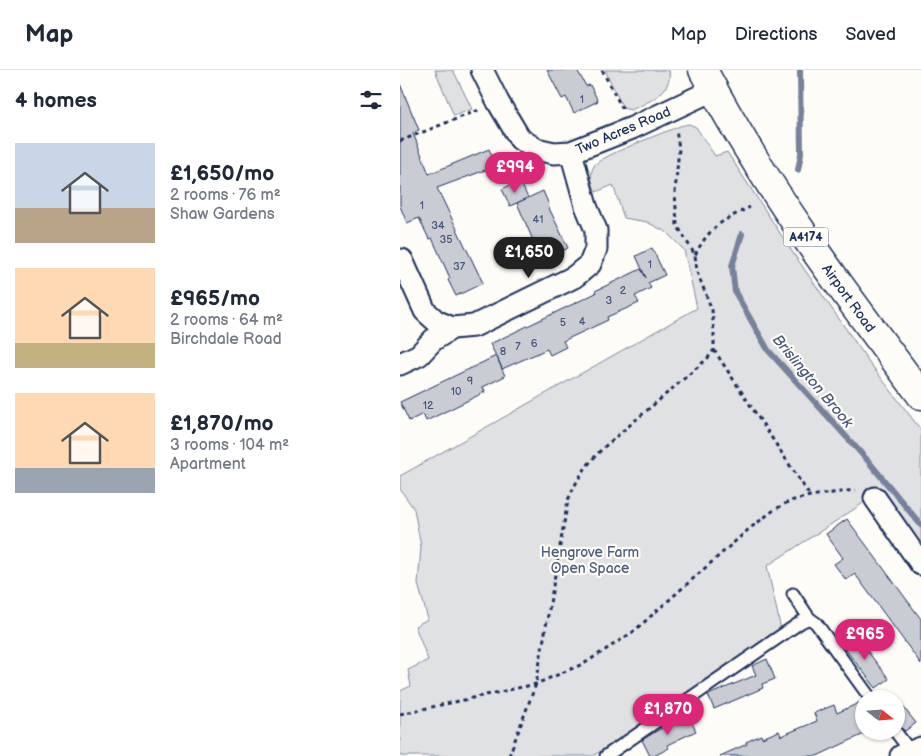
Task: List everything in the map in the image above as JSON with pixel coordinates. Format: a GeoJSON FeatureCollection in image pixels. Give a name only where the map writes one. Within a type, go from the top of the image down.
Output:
{"type":"FeatureCollection","features":[{"type":"Feature","properties":{"kind":"highway","name":"Airport Road"},"geometry":{"type":"LineString","coordinates":[[708,80],[756,164],[837,283],[921,395]]}},
{"type":"Feature","properties":{"kind":"street","name":"Two Acres Road"},"geometry":{"type":"LineString","coordinates":[[482,70],[520,139],[536,149],[554,153],[572,152],[666,112],[708,80]]}},
{"type":"Feature","properties":{"kind":"street"},"geometry":{"type":"LineString","coordinates":[[400,364],[420,355],[433,340],[452,328],[474,326],[574,277],[590,264],[596,249],[596,230],[586,206],[572,152]]}},
{"type":"Feature","properties":{"kind":"street"},"geometry":{"type":"LineString","coordinates":[[402,260],[424,310],[436,321],[452,328]]}},
{"type":"Feature","properties":{"kind":"street"},"geometry":{"type":"LineString","coordinates":[[877,500],[921,564]]}},
{"type":"Feature","properties":{"kind":"lane"},"geometry":{"type":"LineString","coordinates":[[792,594],[808,618],[816,623],[864,690]]}},
{"type":"Feature","properties":{"kind":"lane"},"geometry":{"type":"LineString","coordinates":[[606,756],[808,618]]}},
{"type":"Feature","properties":{"kind":"lane"},"geometry":{"type":"LineString","coordinates":[[902,740],[911,752]]}},
{"type":"Feature","properties":{"kind":"path"},"geometry":{"type":"LineString","coordinates":[[602,70],[632,128]]}},
{"type":"Feature","properties":{"kind":"path"},"geometry":{"type":"LineString","coordinates":[[400,141],[498,102]]}},
{"type":"Feature","properties":{"kind":"path"},"geometry":{"type":"LineString","coordinates":[[666,112],[676,131],[679,148],[675,192],[677,224],[695,255],[697,272],[712,310],[714,350],[810,496]]}},
{"type":"Feature","properties":{"kind":"path"},"geometry":{"type":"LineString","coordinates":[[695,255],[702,241],[720,222],[750,207]]}},
{"type":"Feature","properties":{"kind":"path"},"geometry":{"type":"LineString","coordinates":[[509,756],[536,684],[568,500],[578,478],[590,461],[603,448],[707,359],[714,350]]}},
{"type":"Feature","properties":{"kind":"path"},"geometry":{"type":"LineString","coordinates":[[400,714],[536,684],[584,663],[633,632],[749,529],[774,510],[790,502],[810,496],[878,487],[877,500]]}},
{"type":"Feature","properties":{"kind":"green space"},"geometry":{"type":"Polygon","coordinates":[[[435,70],[453,70],[472,109],[454,116],[435,70]]]}},
{"type":"Feature","properties":{"kind":"green space"},"geometry":{"type":"Polygon","coordinates":[[[605,70],[669,70],[669,78],[667,85],[658,96],[631,110],[623,108],[605,70]]]}},
{"type":"Feature","properties":{"kind":"green space","name":"Hengrove Farm Open Space"},"geometry":{"type":"Polygon","coordinates":[[[689,124],[696,127],[715,156],[727,152],[793,253],[869,362],[921,430],[921,544],[882,488],[859,506],[767,566],[782,634],[593,756],[400,756],[400,691],[411,686],[408,670],[428,660],[415,626],[428,619],[418,584],[421,547],[414,509],[400,489],[400,476],[697,308],[684,250],[666,232],[647,222],[624,218],[613,185],[596,192],[591,175],[594,166],[608,156],[689,124]]]}},
{"type":"Feature","properties":{"kind":"building"},"geometry":{"type":"Polygon","coordinates":[[[547,70],[577,70],[586,86],[590,85],[598,101],[574,113],[566,97],[562,99],[547,70]]]}},
{"type":"Feature","properties":{"kind":"building"},"geometry":{"type":"Polygon","coordinates":[[[400,84],[419,130],[413,133],[429,174],[489,149],[496,166],[437,188],[483,283],[456,296],[432,238],[429,239],[419,218],[407,223],[400,206],[400,84]]]}},
{"type":"Feature","properties":{"kind":"building"},"geometry":{"type":"Polygon","coordinates":[[[520,181],[528,198],[510,206],[502,189],[520,181]]]}},
{"type":"Feature","properties":{"kind":"building"},"geometry":{"type":"Polygon","coordinates":[[[543,191],[568,248],[542,261],[517,203],[543,191]]]}},
{"type":"Feature","properties":{"kind":"building"},"geometry":{"type":"Polygon","coordinates":[[[652,248],[665,275],[648,283],[651,288],[635,296],[639,303],[607,317],[608,320],[563,341],[566,347],[550,355],[547,349],[502,369],[505,376],[483,387],[485,392],[426,421],[423,414],[409,421],[400,402],[496,356],[490,344],[596,293],[595,291],[641,269],[646,278],[636,256],[652,248]]]}},
{"type":"Feature","properties":{"kind":"building"},"geometry":{"type":"Polygon","coordinates":[[[847,519],[921,619],[921,664],[855,574],[846,580],[834,564],[843,558],[826,534],[847,519]]]}},
{"type":"Feature","properties":{"kind":"building"},"geometry":{"type":"Polygon","coordinates":[[[854,634],[889,679],[876,688],[841,644],[854,634]]]}},
{"type":"Feature","properties":{"kind":"building"},"geometry":{"type":"Polygon","coordinates":[[[767,659],[775,679],[762,684],[763,688],[714,709],[708,695],[756,675],[752,666],[767,659]]]}},
{"type":"Feature","properties":{"kind":"building"},"geometry":{"type":"Polygon","coordinates":[[[834,705],[837,713],[855,705],[855,738],[817,756],[720,756],[747,744],[746,742],[761,735],[762,738],[779,731],[781,736],[817,721],[814,713],[834,705]]]}},
{"type":"Feature","properties":{"kind":"building"},"geometry":{"type":"Polygon","coordinates":[[[905,709],[916,723],[905,731],[905,709]]]}},
{"type":"Feature","properties":{"kind":"building"},"geometry":{"type":"Polygon","coordinates":[[[689,717],[696,731],[667,745],[669,748],[654,756],[650,756],[642,740],[660,729],[689,717]]]}},
{"type":"Feature","properties":{"kind":"waterway","name":"Brislington Brook"},"geometry":{"type":"LineString","coordinates":[[798,170],[801,154],[800,70]]}},
{"type":"Feature","properties":{"kind":"waterway","name":"Brislington Brook"},"geometry":{"type":"LineString","coordinates":[[742,234],[732,266],[735,292],[768,350],[869,462],[921,525]]}}]}
